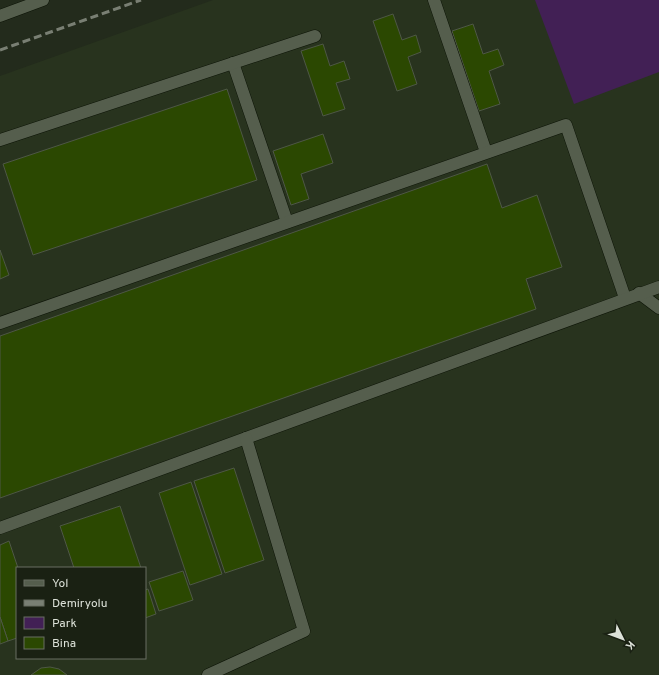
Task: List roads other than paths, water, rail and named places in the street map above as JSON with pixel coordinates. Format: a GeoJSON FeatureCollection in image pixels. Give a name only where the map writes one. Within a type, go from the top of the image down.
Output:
{"type":"FeatureCollection","features":[{"type":"Feature","properties":{"kind":"street"},"geometry":{"type":"LineString","coordinates":[[0,16],[43,0]]}},
{"type":"Feature","properties":{"kind":"street"},"geometry":{"type":"LineString","coordinates":[[434,0],[486,152]]}},
{"type":"Feature","properties":{"kind":"street"},"geometry":{"type":"LineString","coordinates":[[0,140],[315,36]]}},
{"type":"Feature","properties":{"kind":"street"},"geometry":{"type":"LineString","coordinates":[[233,63],[287,222]]}},
{"type":"Feature","properties":{"kind":"street"},"geometry":{"type":"LineString","coordinates":[[0,323],[566,125],[626,298]]}},
{"type":"Feature","properties":{"kind":"street"},"geometry":{"type":"LineString","coordinates":[[0,528],[639,293],[659,287]]}},
{"type":"Feature","properties":{"kind":"street"},"geometry":{"type":"LineString","coordinates":[[639,293],[659,308]]}},
{"type":"Feature","properties":{"kind":"street"},"geometry":{"type":"LineString","coordinates":[[208,675],[304,630],[246,438]]}},
{"type":"Feature","properties":{"kind":"railway"},"geometry":{"type":"LineString","coordinates":[[0,50],[141,0]]}}]}
